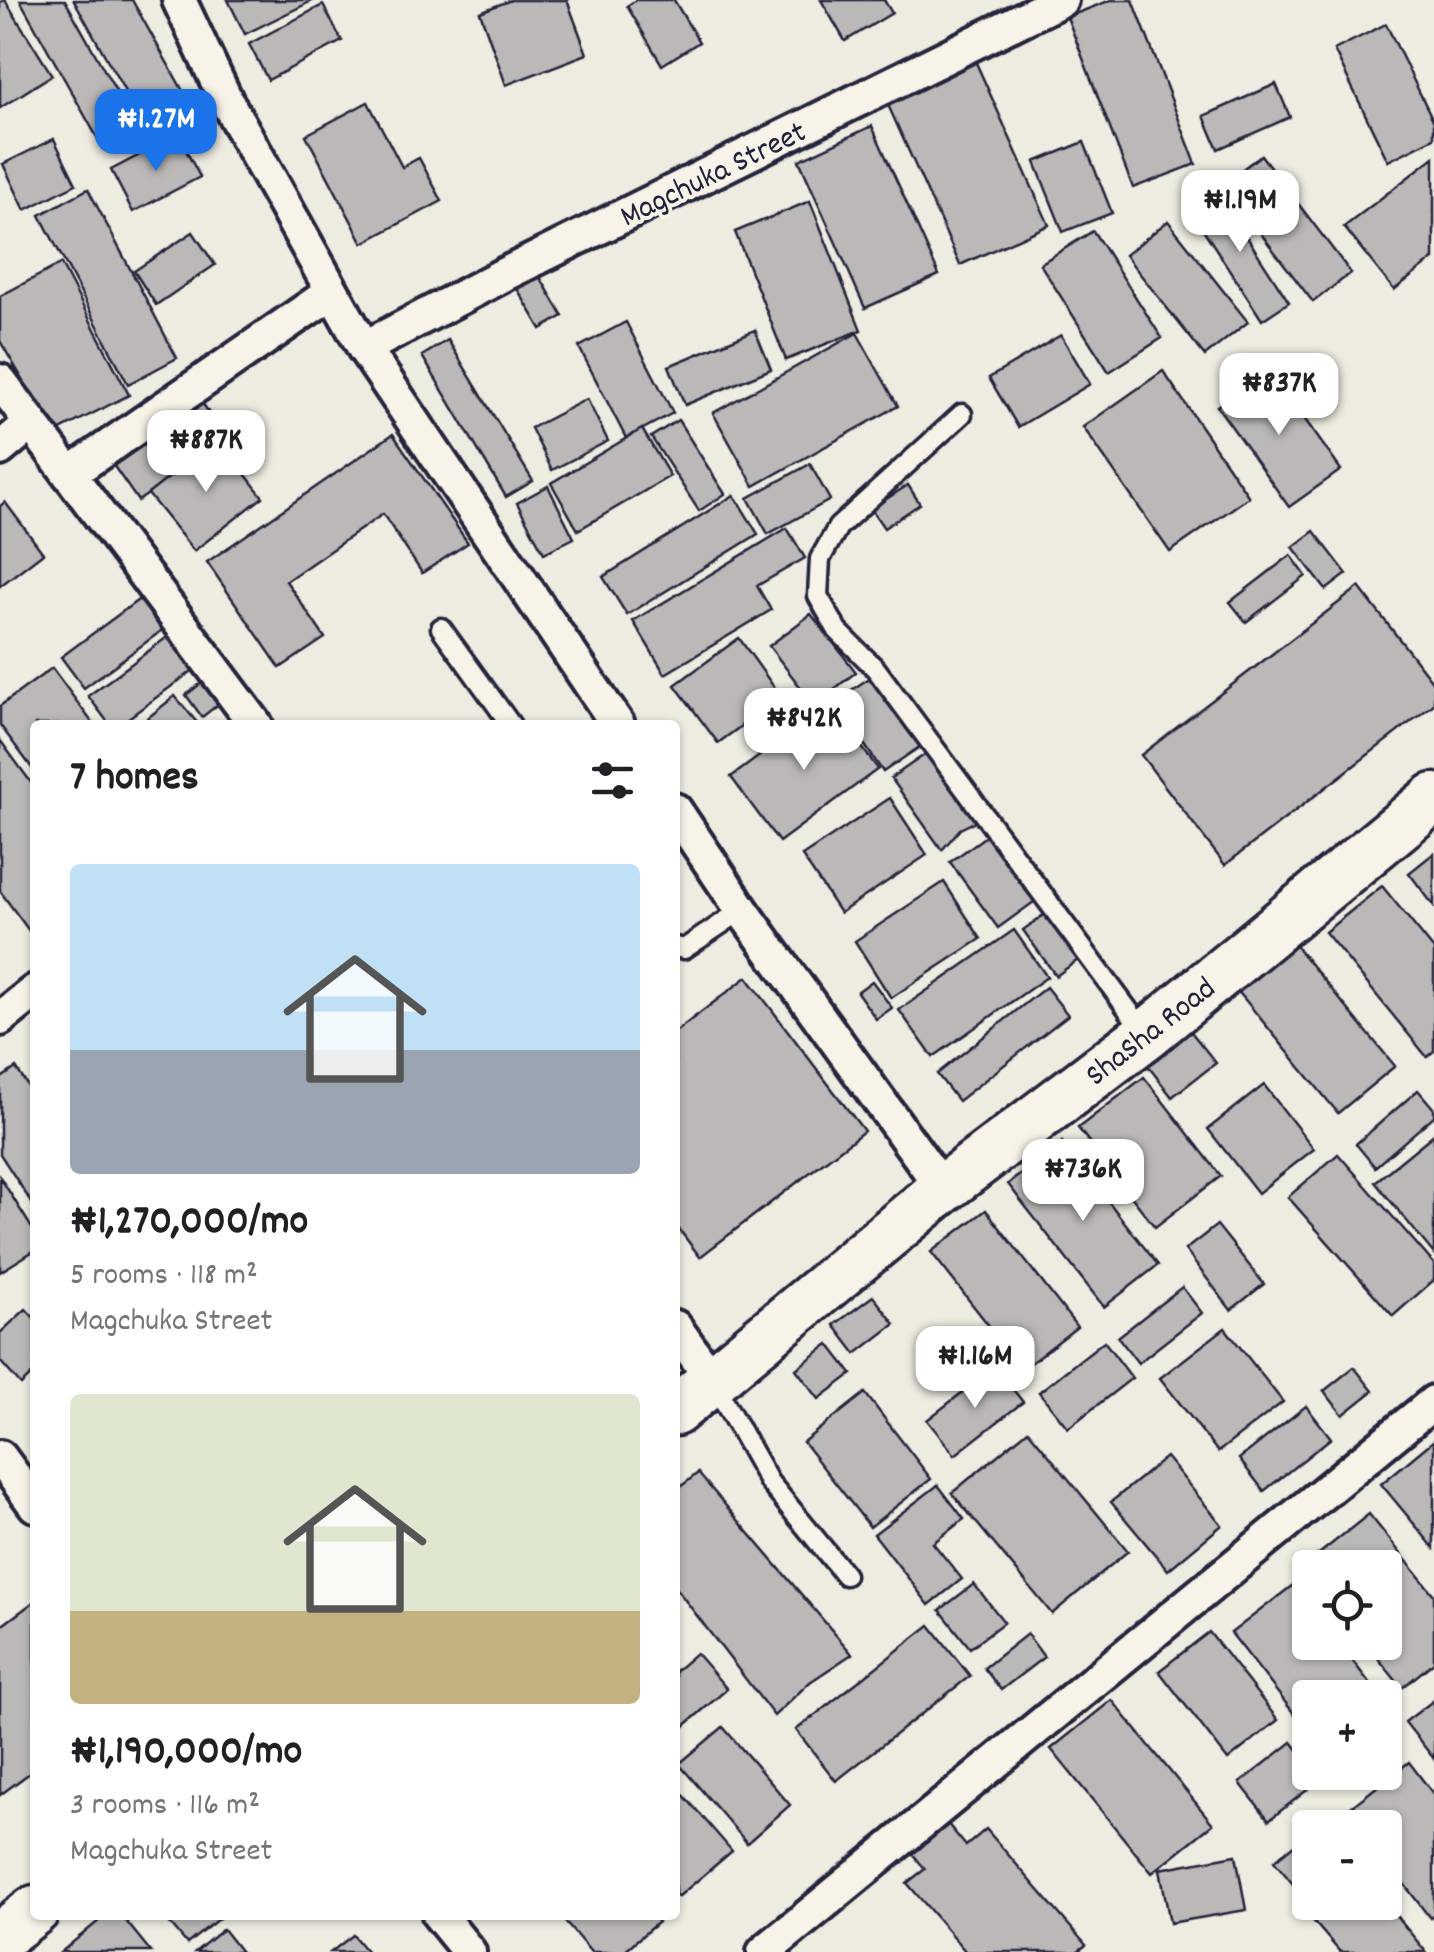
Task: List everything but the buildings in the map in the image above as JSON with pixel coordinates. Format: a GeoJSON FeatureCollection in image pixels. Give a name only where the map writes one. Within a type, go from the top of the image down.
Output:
{"type":"FeatureCollection","features":[{"type":"Feature","properties":{"kind":"street"},"geometry":{"type":"LineString","coordinates":[[180,0],[228,102],[364,348],[615,720]]}},
{"type":"Feature","properties":{"kind":"street","name":"Magchuka Street"},"geometry":{"type":"LineString","coordinates":[[364,348],[523,265],[1061,0]]}},
{"type":"Feature","properties":{"kind":"street"},"geometry":{"type":"LineString","coordinates":[[69,474],[332,292]]}},
{"type":"Feature","properties":{"kind":"street"},"geometry":{"type":"LineString","coordinates":[[0,381],[252,720]]}},
{"type":"Feature","properties":{"kind":"street"},"geometry":{"type":"LineString","coordinates":[[0,449],[31,424]]}},
{"type":"Feature","properties":{"kind":"street","name":"ShaSha Road"},"geometry":{"type":"LineString","coordinates":[[680,1406],[943,1190],[1146,1035],[1434,798]]}},
{"type":"Feature","properties":{"kind":"street"},"geometry":{"type":"LineString","coordinates":[[680,817],[943,1190]]}},
{"type":"Feature","properties":{"kind":"street"},"geometry":{"type":"LineString","coordinates":[[0,1019],[30,995]]}},
{"type":"Feature","properties":{"kind":"street"},"geometry":{"type":"LineString","coordinates":[[680,1335],[713,1381]]}},
{"type":"Feature","properties":{"kind":"street"},"geometry":{"type":"LineString","coordinates":[[764,1952],[1434,1402]]}},
{"type":"Feature","properties":{"kind":"street"},"geometry":{"type":"LineString","coordinates":[[0,1457],[30,1498]]}},
{"type":"Feature","properties":{"kind":"street"},"geometry":{"type":"LineString","coordinates":[[0,1937],[30,1914]]}},
{"type":"Feature","properties":{"kind":"street"},"geometry":{"type":"LineString","coordinates":[[443,1920],[470,1952]]}},
{"type":"Feature","properties":{"kind":"lane"},"geometry":{"type":"LineString","coordinates":[[962,414],[838,527],[820,559],[818,596],[838,631],[876,670],[1146,1035]]}},
{"type":"Feature","properties":{"kind":"lane"},"geometry":{"type":"LineString","coordinates":[[441,628],[507,720]]}},
{"type":"Feature","properties":{"kind":"lane"},"geometry":{"type":"LineString","coordinates":[[680,948],[742,910]]}},
{"type":"Feature","properties":{"kind":"lane"},"geometry":{"type":"LineString","coordinates":[[713,1381],[769,1482],[845,1575]]}}]}
